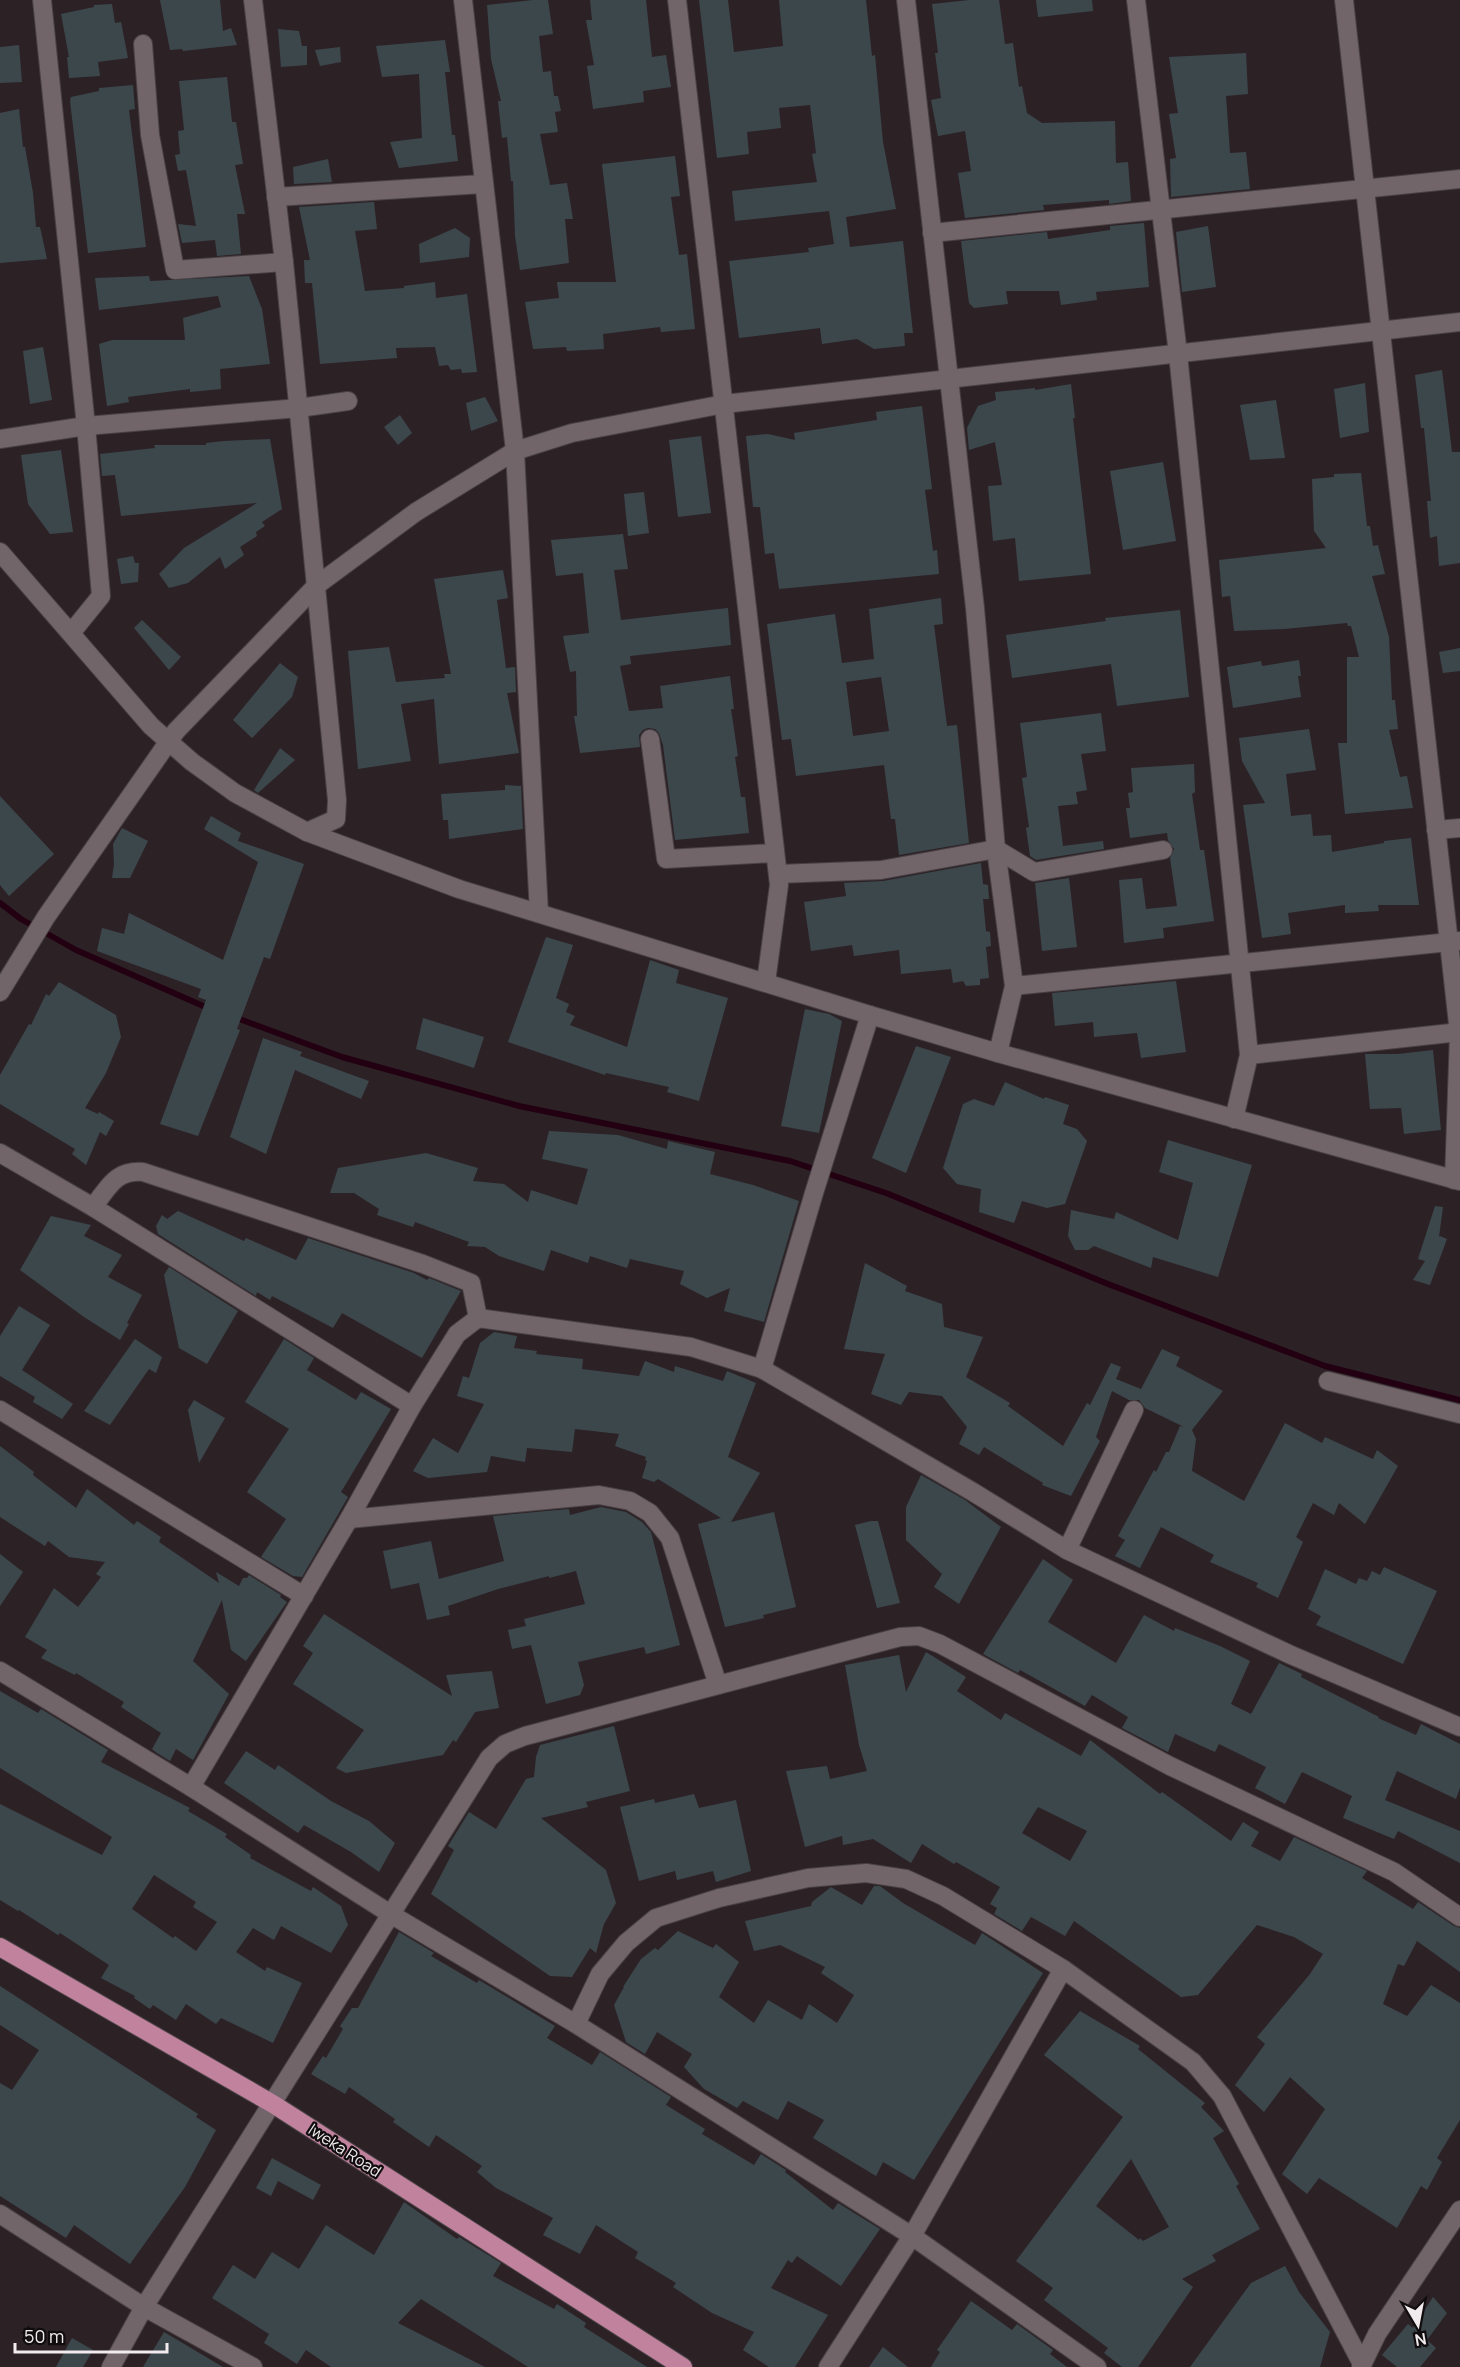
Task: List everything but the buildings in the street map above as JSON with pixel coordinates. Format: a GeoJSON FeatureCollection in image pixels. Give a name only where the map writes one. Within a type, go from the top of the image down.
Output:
{"type":"FeatureCollection","features":[{"type":"Feature","properties":{"kind":"main road","name":"Iweka Road"},"geometry":{"type":"LineString","coordinates":[[0,1947],[273,2104],[682,2367]]}},
{"type":"Feature","properties":{"kind":"street"},"geometry":{"type":"LineString","coordinates":[[42,0],[86,426],[101,596],[71,633]]}},
{"type":"Feature","properties":{"kind":"street"},"geometry":{"type":"LineString","coordinates":[[254,0],[284,262],[337,800],[336,819],[307,832]]}},
{"type":"Feature","properties":{"kind":"street"},"geometry":{"type":"LineString","coordinates":[[463,0],[515,451],[539,913]]}},
{"type":"Feature","properties":{"kind":"street"},"geometry":{"type":"LineString","coordinates":[[677,0],[779,885],[766,982]]}},
{"type":"Feature","properties":{"kind":"street"},"geometry":{"type":"LineString","coordinates":[[906,0],[975,608],[996,849],[1014,986],[998,1053]]}},
{"type":"Feature","properties":{"kind":"street"},"geometry":{"type":"LineString","coordinates":[[1136,0],[1178,354],[1249,1055],[1234,1119]]}},
{"type":"Feature","properties":{"kind":"street"},"geometry":{"type":"LineString","coordinates":[[0,552],[151,726],[192,762],[235,793],[307,832],[459,889],[870,1015],[998,1053],[1457,1180],[1460,1033],[1454,941],[1436,830],[1344,0]]}},
{"type":"Feature","properties":{"kind":"street"},"geometry":{"type":"LineString","coordinates":[[143,44],[150,135],[175,270],[284,262]]}},
{"type":"Feature","properties":{"kind":"street"},"geometry":{"type":"LineString","coordinates":[[933,233],[1460,179]]}},
{"type":"Feature","properties":{"kind":"street"},"geometry":{"type":"LineString","coordinates":[[276,197],[483,184]]}},
{"type":"Feature","properties":{"kind":"street"},"geometry":{"type":"LineString","coordinates":[[0,992],[46,916],[176,731],[317,585],[416,513],[515,451],[572,433],[724,404],[1460,322]]}},
{"type":"Feature","properties":{"kind":"street"},"geometry":{"type":"LineString","coordinates":[[0,439],[86,426],[299,408],[348,401]]}},
{"type":"Feature","properties":{"kind":"street"},"geometry":{"type":"LineString","coordinates":[[650,739],[666,860],[775,853]]}},
{"type":"Feature","properties":{"kind":"street"},"geometry":{"type":"LineString","coordinates":[[1436,830],[1460,828]]}},
{"type":"Feature","properties":{"kind":"street"},"geometry":{"type":"LineString","coordinates":[[777,874],[881,870],[996,849],[1034,872],[1163,850]]}},
{"type":"Feature","properties":{"kind":"street"},"geometry":{"type":"LineString","coordinates":[[1014,986],[1454,941]]}},
{"type":"Feature","properties":{"kind":"street"},"geometry":{"type":"LineString","coordinates":[[762,1369],[814,1192],[870,1015]]}},
{"type":"Feature","properties":{"kind":"street"},"geometry":{"type":"LineString","coordinates":[[1249,1055],[1460,1033]]}},
{"type":"Feature","properties":{"kind":"street"},"geometry":{"type":"LineString","coordinates":[[0,1153],[93,1207],[412,1406]]}},
{"type":"Feature","properties":{"kind":"street"},"geometry":{"type":"LineString","coordinates":[[93,1207],[119,1174],[130,1171],[143,1172],[423,1264],[471,1283],[478,1318]]}},
{"type":"Feature","properties":{"kind":"street"},"geometry":{"type":"LineString","coordinates":[[191,1787],[349,1519],[412,1406],[457,1334],[478,1318],[691,1347],[762,1369],[973,1492],[1067,1550],[1291,1654],[1460,1727]]}},
{"type":"Feature","properties":{"kind":"street"},"geometry":{"type":"LineString","coordinates":[[1328,1381],[1460,1414]]}},
{"type":"Feature","properties":{"kind":"street"},"geometry":{"type":"LineString","coordinates":[[0,1410],[304,1596]]}},
{"type":"Feature","properties":{"kind":"street"},"geometry":{"type":"LineString","coordinates":[[1067,1550],[1134,1410]]}},
{"type":"Feature","properties":{"kind":"street"},"geometry":{"type":"LineString","coordinates":[[349,1519],[599,1495],[630,1501],[650,1513],[670,1538],[718,1685]]}},
{"type":"Feature","properties":{"kind":"street"},"geometry":{"type":"LineString","coordinates":[[111,2367],[144,2307],[489,1758],[505,1744],[525,1736],[900,1637],[919,1636],[940,1644],[1170,1766],[1394,1872],[1460,1917]]}},
{"type":"Feature","properties":{"kind":"street"},"geometry":{"type":"LineString","coordinates":[[0,1671],[191,1787],[392,1915],[576,2024],[912,2236],[1098,2367]]}},
{"type":"Feature","properties":{"kind":"street"},"geometry":{"type":"LineString","coordinates":[[576,2024],[600,1974],[626,1943],[656,1918],[719,1898],[808,1878],[866,1872],[906,1879],[943,1896],[1063,1969],[1192,2062],[1222,2096],[1362,2365]]}},
{"type":"Feature","properties":{"kind":"street"},"geometry":{"type":"LineString","coordinates":[[828,2367],[912,2236],[1063,1969]]}},
{"type":"Feature","properties":{"kind":"street"},"geometry":{"type":"LineString","coordinates":[[1362,2365],[1377,2334],[1460,2210]]}},
{"type":"Feature","properties":{"kind":"street"},"geometry":{"type":"LineString","coordinates":[[0,2214],[144,2307],[253,2367]]}},
{"type":"Feature","properties":{"kind":"waterway"},"geometry":{"type":"LineString","coordinates":[[0,903],[21,919],[76,950],[210,1009]]}},
{"type":"Feature","properties":{"kind":"waterway"},"geometry":{"type":"LineString","coordinates":[[234,1017],[342,1057],[519,1106],[790,1161],[886,1193],[1108,1284],[1325,1366],[1460,1400]]}}]}
